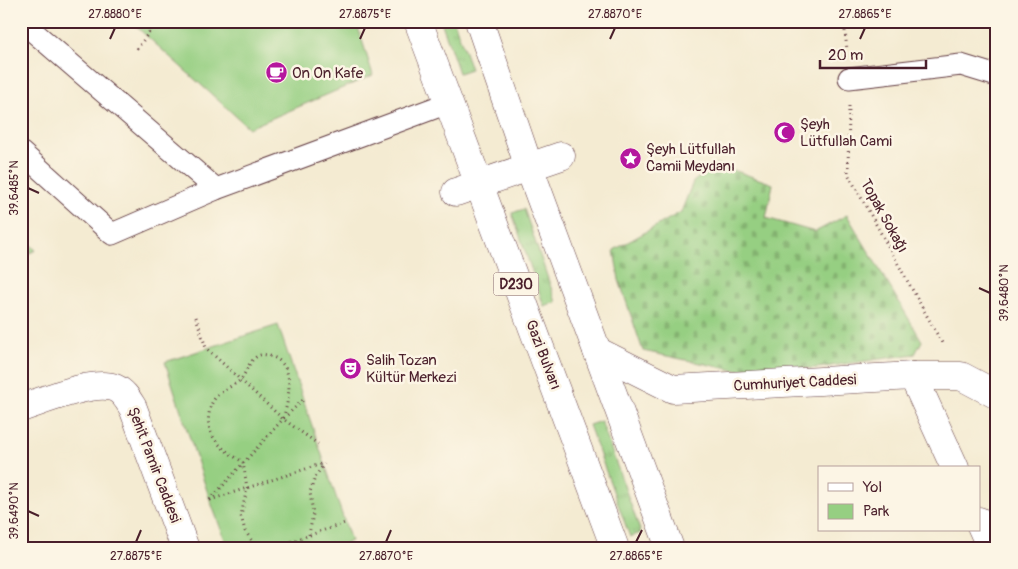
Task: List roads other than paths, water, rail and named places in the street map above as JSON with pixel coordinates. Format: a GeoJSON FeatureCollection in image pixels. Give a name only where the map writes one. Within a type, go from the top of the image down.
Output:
{"type":"FeatureCollection","features":[{"type":"Feature","properties":{"kind":"main road","name":"Gazi Bulvarı"},"geometry":{"type":"LineString","coordinates":[[418,21],[448,103],[467,188],[615,548]]}},
{"type":"Feature","properties":{"kind":"main road"},"geometry":{"type":"LineString","coordinates":[[479,21],[529,167],[670,548]]}},
{"type":"Feature","properties":{"kind":"main road"},"geometry":{"type":"LineString","coordinates":[[467,188],[560,156]]}},
{"type":"Feature","properties":{"kind":"main road","name":"Cumhuriyet Caddesi"},"geometry":{"type":"LineString","coordinates":[[597,351],[673,390],[913,376],[961,376],[997,395]]}},
{"type":"Feature","properties":{"kind":"main road"},"geometry":{"type":"LineString","coordinates":[[913,376],[954,466]]}},
{"type":"Feature","properties":{"kind":"main road","name":"Şehit Pamir Caddesi"},"geometry":{"type":"LineString","coordinates":[[21,408],[68,392],[95,386],[115,388],[126,396],[133,408],[185,548]]}},
{"type":"Feature","properties":{"kind":"main road"},"geometry":{"type":"LineString","coordinates":[[980,523],[991,548]]}},
{"type":"Feature","properties":{"kind":"lane"},"geometry":{"type":"LineString","coordinates":[[21,21],[216,189]]}},
{"type":"Feature","properties":{"kind":"lane"},"geometry":{"type":"LineString","coordinates":[[849,78],[960,65],[997,76]]}},
{"type":"Feature","properties":{"kind":"lane"},"geometry":{"type":"LineString","coordinates":[[21,152],[112,234],[216,189],[448,103]]}},
{"type":"Feature","properties":{"kind":"place","name":"On On Kafe"},"geometry":{"type":"Point","coordinates":[276,73]}},
{"type":"Feature","properties":{"kind":"place","name":"Şeyh Lütfullah Cami"},"geometry":{"type":"Point","coordinates":[784,133]}},
{"type":"Feature","properties":{"kind":"place","name":"Şeyh Lütfullah Camii Meydanı"},"geometry":{"type":"Point","coordinates":[630,158]}},
{"type":"Feature","properties":{"kind":"place","name":"Salih Tozan Kültür Merkezi"},"geometry":{"type":"Point","coordinates":[350,369]}}]}
